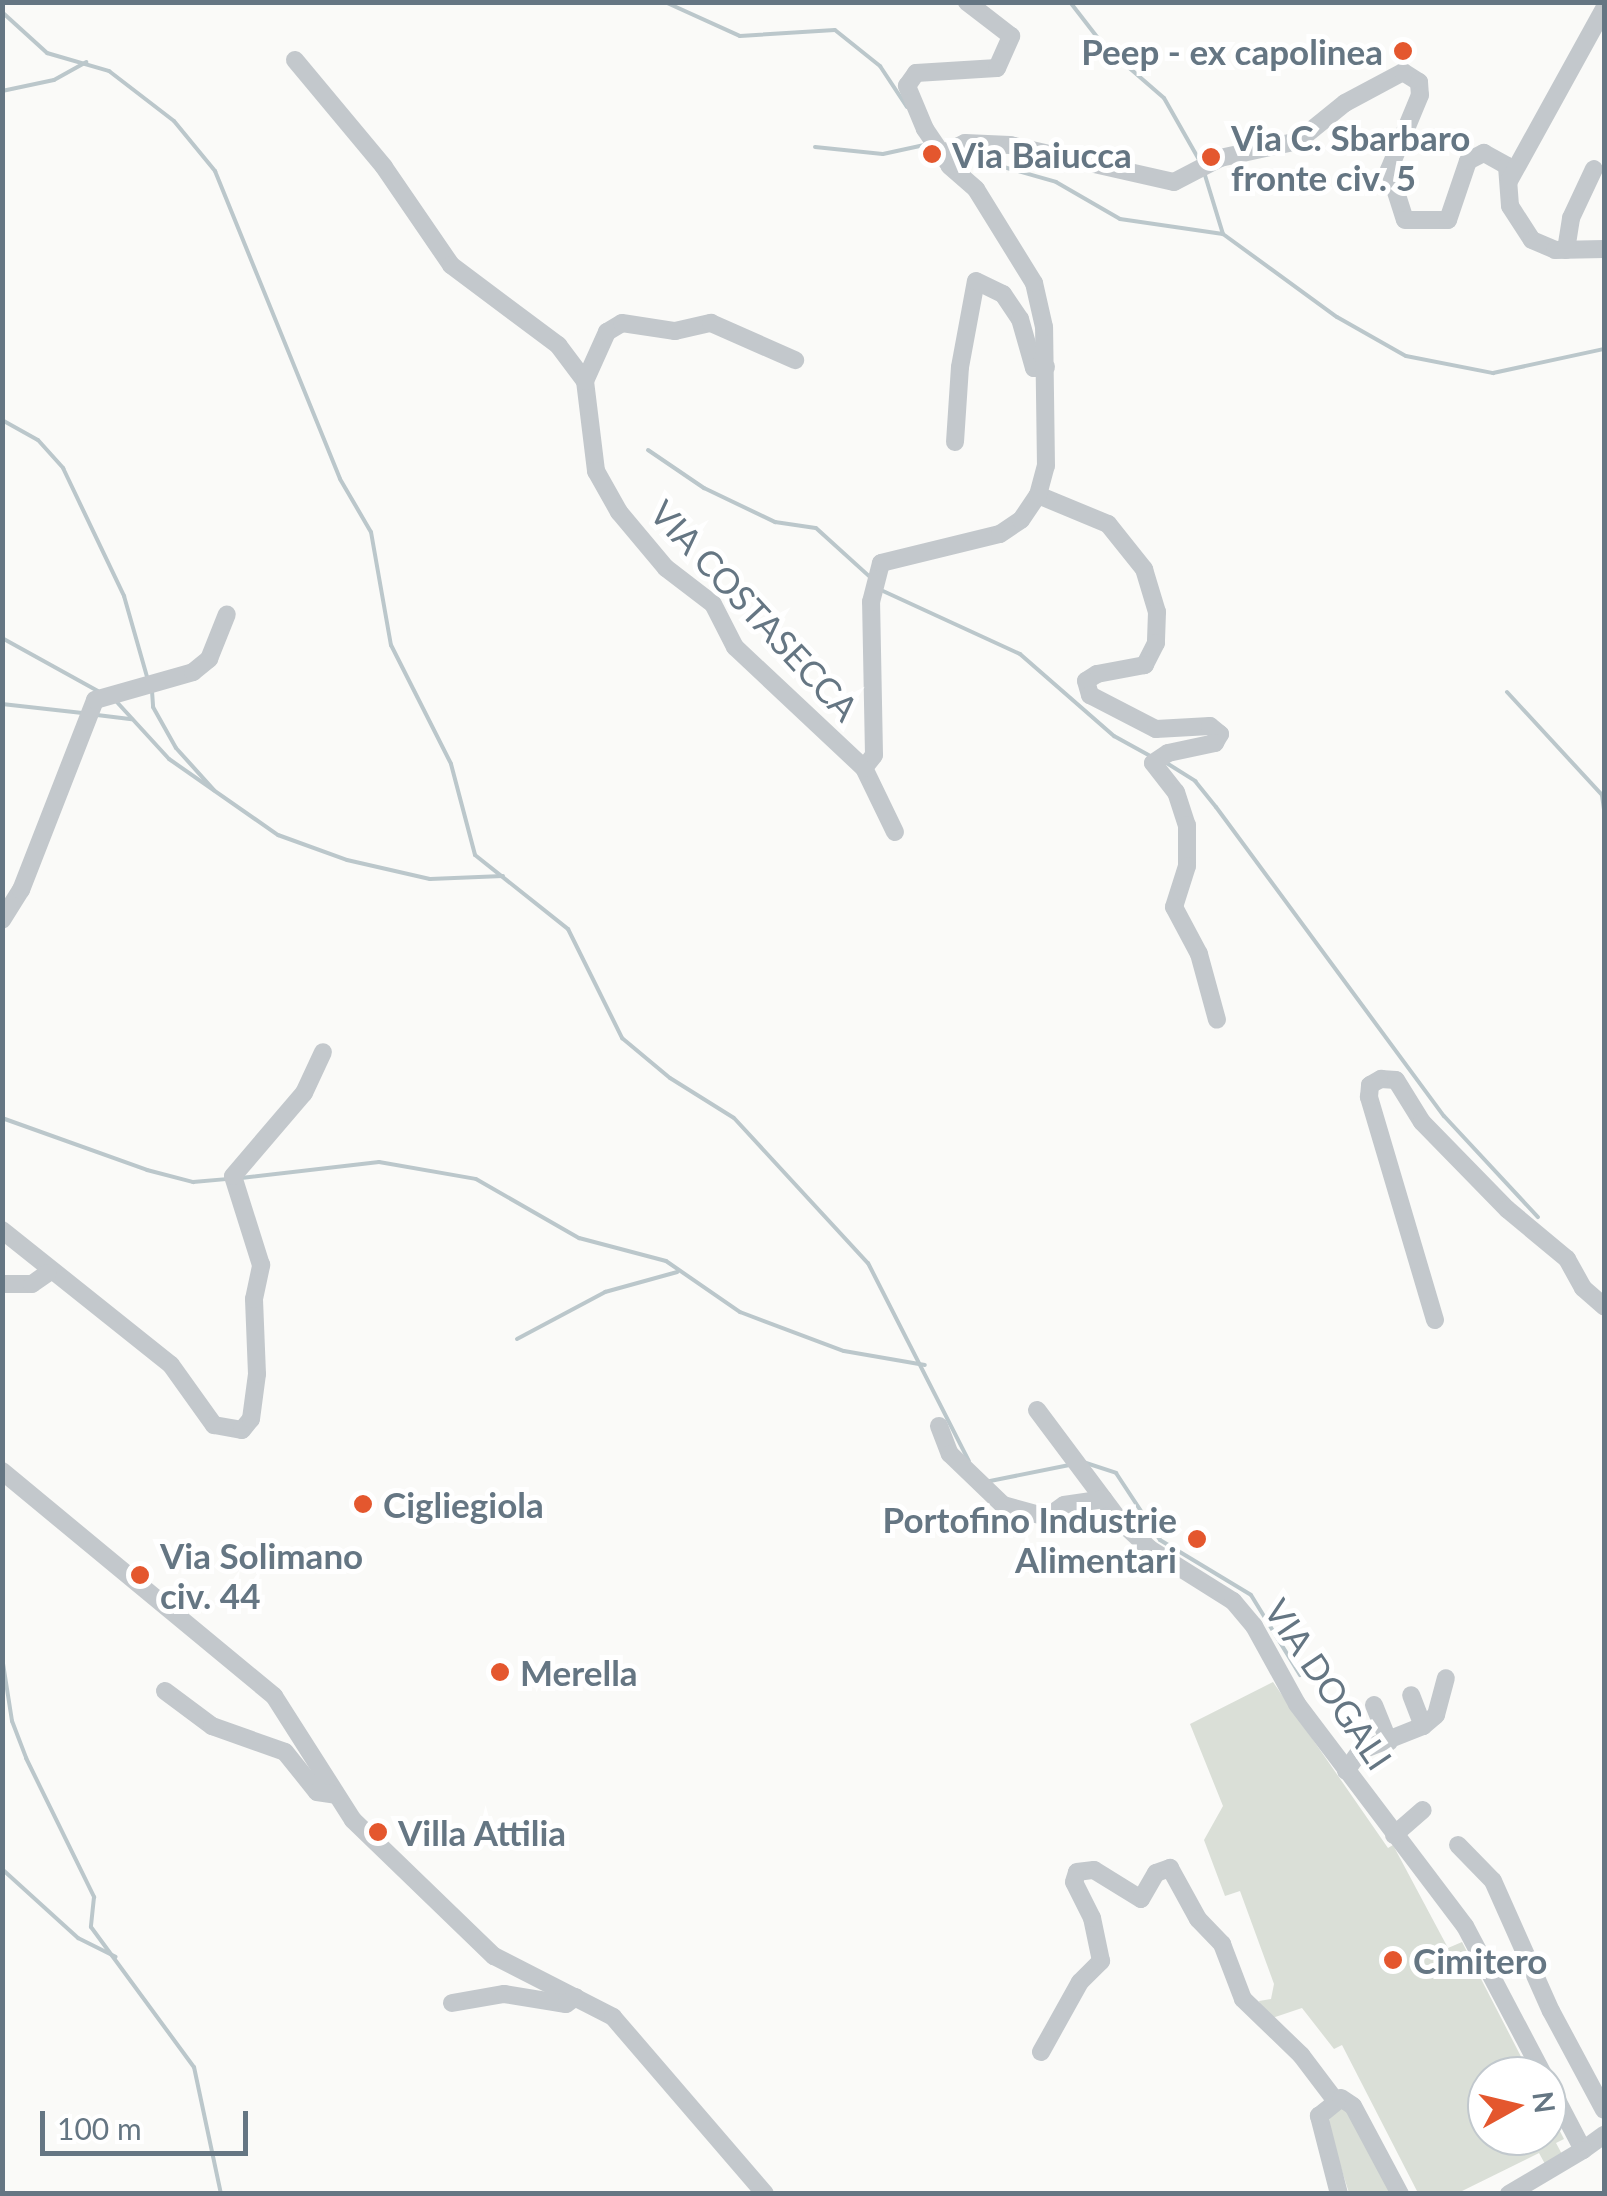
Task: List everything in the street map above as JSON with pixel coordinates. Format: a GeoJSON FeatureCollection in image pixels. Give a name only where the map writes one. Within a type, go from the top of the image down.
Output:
{"type":"FeatureCollection","features":[{"type":"Feature","properties":{"kind":"street"},"geometry":{"type":"LineString","coordinates":[[864,768],[874,754],[871,602],[881,563],[1000,534],[1038,495],[1046,466],[1046,367],[1034,283],[976,189],[926,129],[908,78],[998,68],[1012,44],[1008,29],[966,2]]}},
{"type":"Feature","properties":{"kind":"street"},"geometry":{"type":"LineString","coordinates":[[1509,182],[1604,9]]}},
{"type":"Feature","properties":{"kind":"street"},"geometry":{"type":"LineString","coordinates":[[296,60],[384,167],[451,265],[521,312],[585,380],[607,332],[622,323],[674,331],[711,324],[796,360]]}},
{"type":"Feature","properties":{"kind":"street"},"geometry":{"type":"LineString","coordinates":[[944,153],[965,143],[1010,145],[1174,182],[1220,158],[1298,141],[1346,103],[1403,72],[1419,82],[1420,95],[1388,170],[1406,220],[1448,220],[1468,161],[1484,152],[1507,166],[1518,224],[1532,240],[1566,250],[1604,249]]}},
{"type":"Feature","properties":{"kind":"street"},"geometry":{"type":"LineString","coordinates":[[1566,250],[1571,218],[1594,170]]}},
{"type":"Feature","properties":{"kind":"street"},"geometry":{"type":"LineString","coordinates":[[955,442],[960,367],[976,281],[1003,294],[1020,319],[1034,368],[1046,367]]}},
{"type":"Feature","properties":{"kind":"street","name":"VIA COSTASECCA"},"geometry":{"type":"LineString","coordinates":[[585,380],[596,471],[619,512],[666,568],[712,604],[735,647],[864,768],[895,832]]}},
{"type":"Feature","properties":{"kind":"street"},"geometry":{"type":"LineString","coordinates":[[1038,495],[1108,524],[1144,569],[1158,612],[1156,644],[1145,665],[1098,674],[1086,681],[1090,695],[1156,729],[1210,726],[1220,734],[1214,743],[1168,753],[1153,763],[1176,792],[1186,825],[1187,866],[1174,907],[1199,954],[1217,1020]]}},
{"type":"Feature","properties":{"kind":"street"},"geometry":{"type":"LineString","coordinates":[[2,920],[22,890],[96,700],[193,672],[209,659],[226,614]]}},
{"type":"Feature","properties":{"kind":"street"},"geometry":{"type":"LineString","coordinates":[[2,1230],[37,1254],[48,1273],[171,1365],[214,1425],[242,1430],[251,1419],[256,1374],[254,1299],[261,1265],[233,1176],[304,1092],[323,1052]]}},
{"type":"Feature","properties":{"kind":"street"},"geometry":{"type":"LineString","coordinates":[[1435,1320],[1369,1097],[1370,1085],[1381,1079],[1396,1080],[1422,1122],[1507,1209],[1568,1259],[1583,1288],[1604,1306]]}},
{"type":"Feature","properties":{"kind":"street"},"geometry":{"type":"LineString","coordinates":[[2,1284],[32,1284],[48,1273]]}},
{"type":"Feature","properties":{"kind":"street","name":"VIA DOGALI"},"geometry":{"type":"LineString","coordinates":[[1037,1410],[1104,1499],[1150,1549],[1234,1601],[1346,1771],[1465,1926],[1534,2056]]}},
{"type":"Feature","properties":{"kind":"street"},"geometry":{"type":"LineString","coordinates":[[939,1426],[950,1454],[1003,1505],[1047,1516],[1064,1505],[1104,1499]]}},
{"type":"Feature","properties":{"kind":"street"},"geometry":{"type":"LineString","coordinates":[[2,1471],[274,1696],[336,1795],[376,1844],[494,1956],[576,1997],[632,2035],[765,2194]]}},
{"type":"Feature","properties":{"kind":"street"},"geometry":{"type":"LineString","coordinates":[[1346,1771],[1360,1752],[1423,1726],[1436,1715],[1446,1678]]}},
{"type":"Feature","properties":{"kind":"street"},"geometry":{"type":"LineString","coordinates":[[165,1691],[200,1711],[212,1726],[285,1752],[317,1792],[336,1795]]}},
{"type":"Feature","properties":{"kind":"street"},"geometry":{"type":"LineString","coordinates":[[1411,1695],[1423,1726]]}},
{"type":"Feature","properties":{"kind":"street"},"geometry":{"type":"LineString","coordinates":[[1374,1705],[1389,1742]]}},
{"type":"Feature","properties":{"kind":"street"},"geometry":{"type":"LineString","coordinates":[[1394,1835],[1423,1810]]}},
{"type":"Feature","properties":{"kind":"street"},"geometry":{"type":"LineString","coordinates":[[1458,1845],[1493,1881],[1551,2011],[1604,2110]]}},
{"type":"Feature","properties":{"kind":"street"},"geometry":{"type":"LineString","coordinates":[[1041,2052],[1080,1982],[1101,1961],[1092,1918],[1074,1882],[1077,1872],[1094,1870],[1141,1899],[1156,1874],[1170,1868],[1229,1957],[1243,1999],[1301,2054],[1334,2100],[1354,2106],[1400,2194]]}},
{"type":"Feature","properties":{"kind":"street"},"geometry":{"type":"LineString","coordinates":[[452,2003],[504,1994],[566,2004],[576,1997]]}},
{"type":"Feature","properties":{"kind":"street"},"geometry":{"type":"LineString","coordinates":[[1334,2100],[1319,2116],[1339,2194]]}},
{"type":"Feature","properties":{"kind":"street","name":"VIA DOGALI"},"geometry":{"type":"LineString","coordinates":[[1567,2120],[1582,2150]]}},
{"type":"Feature","properties":{"kind":"street"},"geometry":{"type":"LineString","coordinates":[[1509,2194],[1604,2134]]}},
{"type":"Feature","properties":{"kind":"shaded area"},"geometry":{"type":"Polygon","coordinates":[[[1273,1682],[1388,1848],[1393,1845],[1448,1948],[1462,1942],[1521,2056],[1467,2056],[1467,2156],[1533,2156],[1458,2193],[1418,2193],[1342,2045],[1334,2049],[1302,2008],[1266,2020],[1259,2001],[1271,1999],[1274,1984],[1240,1891],[1225,1896],[1204,1840],[1223,1806],[1190,1724],[1273,1682]]]}},
{"type":"Feature","properties":{"kind":"shaded area"},"geometry":{"type":"Polygon","coordinates":[[[1339,2106],[1352,2115],[1393,2193],[1349,2193],[1328,2127],[1331,2110],[1339,2106]]]}},
{"type":"Feature","properties":{"kind":"shaded area"},"geometry":{"type":"Polygon","coordinates":[[[1541,2156],[1563,2156],[1545,2164],[1541,2156]]]}},
{"type":"Feature","properties":{"kind":"waterway"},"geometry":{"type":"LineString","coordinates":[[665,2],[740,36],[835,30],[880,66],[907,107]]}},
{"type":"Feature","properties":{"kind":"waterway"},"geometry":{"type":"LineString","coordinates":[[1070,2],[1104,46],[1164,98],[1201,163]]}},
{"type":"Feature","properties":{"kind":"waterway"},"geometry":{"type":"LineString","coordinates":[[2,12],[47,53],[109,71],[174,121],[215,171],[340,479],[371,532],[391,645],[451,764],[475,855],[568,929],[622,1038],[670,1078],[734,1118],[868,1263],[969,1461]]}},
{"type":"Feature","properties":{"kind":"waterway"},"geometry":{"type":"LineString","coordinates":[[2,91],[54,80],[86,62]]}},
{"type":"Feature","properties":{"kind":"waterway"},"geometry":{"type":"LineString","coordinates":[[815,147],[883,154],[929,144]]}},
{"type":"Feature","properties":{"kind":"waterway"},"geometry":{"type":"LineString","coordinates":[[958,154],[1056,182],[1120,219],[1223,234],[1337,317],[1406,356],[1493,373],[1604,349]]}},
{"type":"Feature","properties":{"kind":"waterway"},"geometry":{"type":"LineString","coordinates":[[1204,172],[1223,234]]}},
{"type":"Feature","properties":{"kind":"waterway"},"geometry":{"type":"LineString","coordinates":[[2,420],[38,440],[63,468],[124,596],[147,677]]}},
{"type":"Feature","properties":{"kind":"waterway"},"geometry":{"type":"LineString","coordinates":[[648,450],[704,488],[775,522],[816,528],[869,576]]}},
{"type":"Feature","properties":{"kind":"waterway"},"geometry":{"type":"LineString","coordinates":[[883,591],[1020,654],[1114,736],[1152,757]]}},
{"type":"Feature","properties":{"kind":"waterway"},"geometry":{"type":"LineString","coordinates":[[2,638],[98,691]]}},
{"type":"Feature","properties":{"kind":"waterway"},"geometry":{"type":"LineString","coordinates":[[152,691],[153,707],[176,748],[214,790]]}},
{"type":"Feature","properties":{"kind":"waterway"},"geometry":{"type":"LineString","coordinates":[[1507,692],[1602,795],[1604,810]]}},
{"type":"Feature","properties":{"kind":"waterway"},"geometry":{"type":"LineString","coordinates":[[115,700],[169,759],[278,835],[347,860],[430,879],[503,876]]}},
{"type":"Feature","properties":{"kind":"waterway"},"geometry":{"type":"LineString","coordinates":[[2,704],[82,713]]}},
{"type":"Feature","properties":{"kind":"waterway"},"geometry":{"type":"LineString","coordinates":[[97,715],[132,719]]}},
{"type":"Feature","properties":{"kind":"waterway"},"geometry":{"type":"LineString","coordinates":[[1165,762],[1195,781],[1444,1116],[1538,1217]]}},
{"type":"Feature","properties":{"kind":"waterway"},"geometry":{"type":"LineString","coordinates":[[2,1118],[147,1170],[193,1182],[226,1179]]}},
{"type":"Feature","properties":{"kind":"waterway"},"geometry":{"type":"LineString","coordinates":[[241,1178],[379,1162],[476,1179],[579,1238],[666,1261],[740,1312],[844,1351],[925,1365]]}},
{"type":"Feature","properties":{"kind":"waterway"},"geometry":{"type":"LineString","coordinates":[[517,1339],[605,1292],[677,1272]]}},
{"type":"Feature","properties":{"kind":"waterway"},"geometry":{"type":"LineString","coordinates":[[1083,1462],[1116,1473],[1160,1540],[1251,1595],[1300,1675]]}},
{"type":"Feature","properties":{"kind":"waterway"},"geometry":{"type":"LineString","coordinates":[[990,1481],[1069,1465]]}},
{"type":"Feature","properties":{"kind":"waterway"},"geometry":{"type":"LineString","coordinates":[[2,1657],[12,1721],[26,1758],[94,1897],[91,1927],[194,2067],[221,2194]]}},
{"type":"Feature","properties":{"kind":"waterway"},"geometry":{"type":"LineString","coordinates":[[2,1869],[78,1938],[116,1957]]}},
{"type":"Feature","properties":{"kind":"place","name":"Peep - ex capolinea"},"geometry":{"type":"Point","coordinates":[1403,51]}},
{"type":"Feature","properties":{"kind":"place","name":"Via Baiucca"},"geometry":{"type":"Point","coordinates":[932,154]}},
{"type":"Feature","properties":{"kind":"place","name":"Via C. Sbarbaro fronte civ. 5"},"geometry":{"type":"Point","coordinates":[1211,157]}},
{"type":"Feature","properties":{"kind":"place","name":"Cigliegiola"},"geometry":{"type":"Point","coordinates":[363,1504]}},
{"type":"Feature","properties":{"kind":"place","name":"Portofino Industrie Alimentari"},"geometry":{"type":"Point","coordinates":[1197,1539]}},
{"type":"Feature","properties":{"kind":"place","name":"Via Solimano civ. 44"},"geometry":{"type":"Point","coordinates":[140,1575]}},
{"type":"Feature","properties":{"kind":"place","name":"Merella"},"geometry":{"type":"Point","coordinates":[500,1672]}},
{"type":"Feature","properties":{"kind":"place","name":"Villa Attilia"},"geometry":{"type":"Point","coordinates":[378,1832]}},
{"type":"Feature","properties":{"kind":"place","name":"Cimitero"},"geometry":{"type":"Point","coordinates":[1393,1960]}}]}
